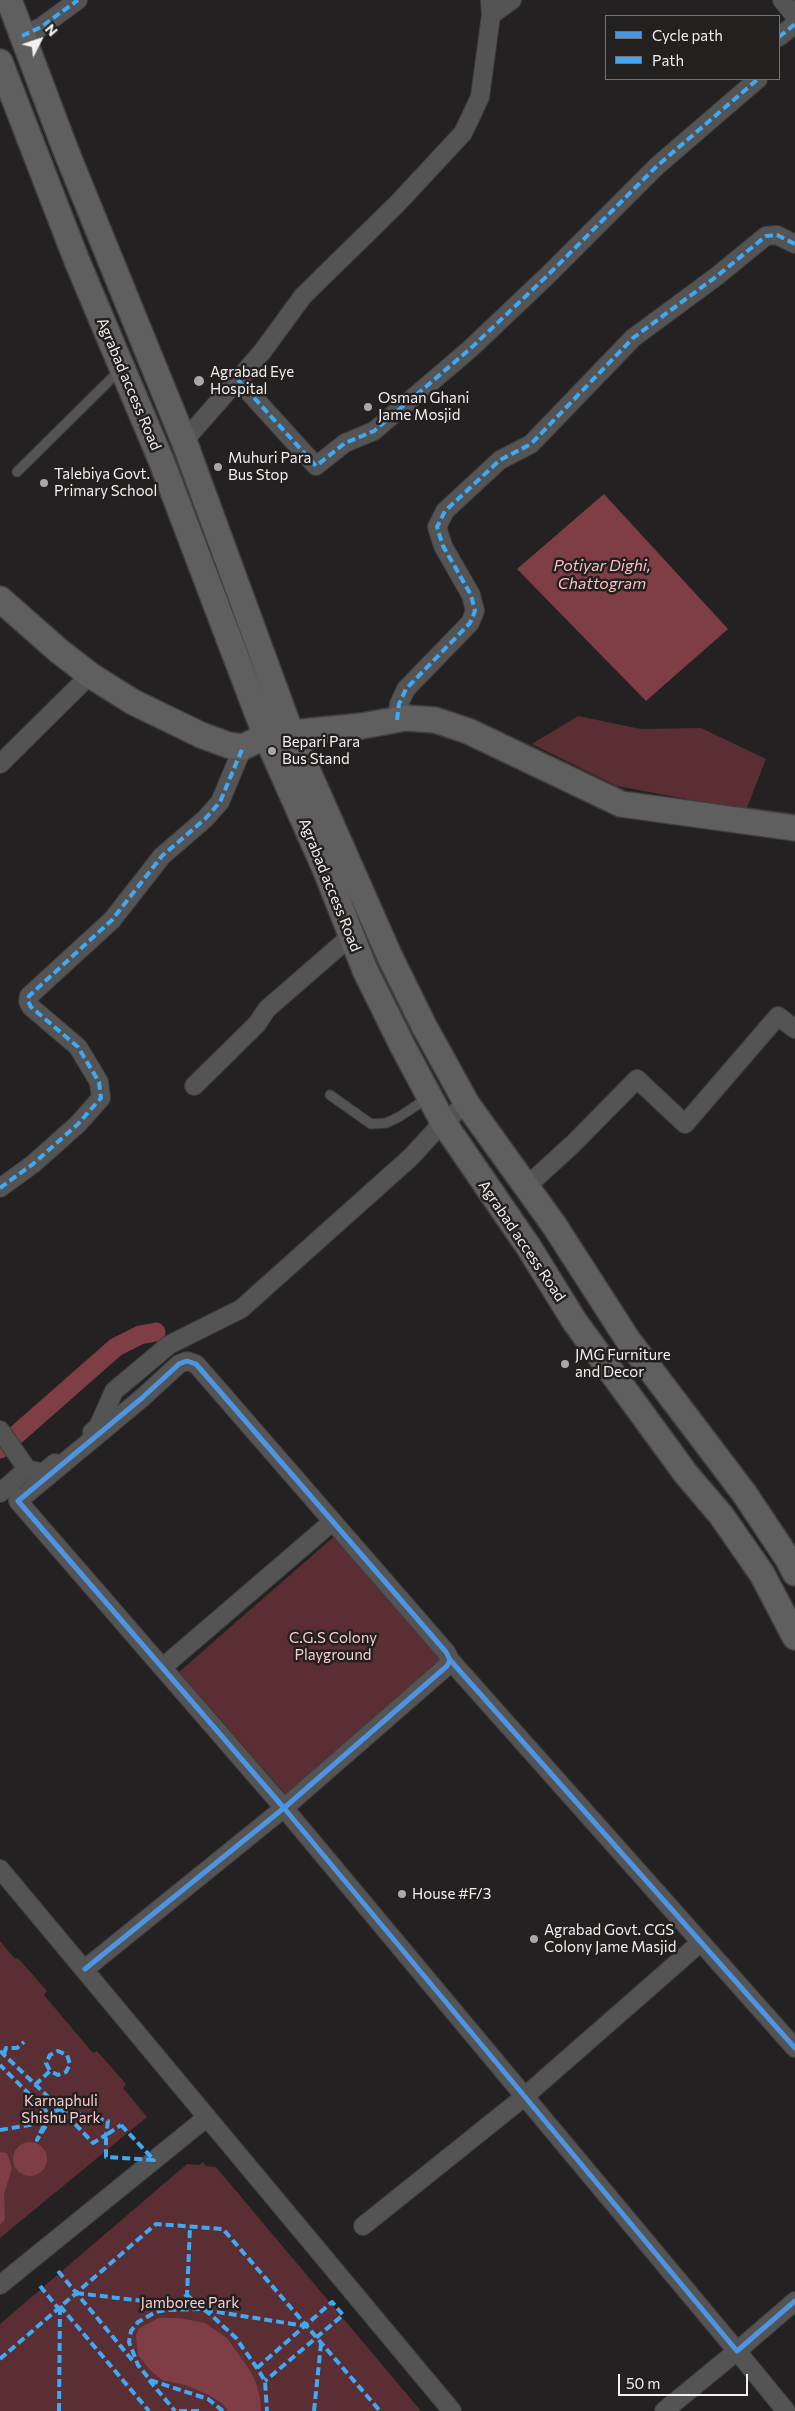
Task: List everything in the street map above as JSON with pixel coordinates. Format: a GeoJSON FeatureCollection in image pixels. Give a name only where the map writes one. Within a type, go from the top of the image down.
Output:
{"type":"FeatureCollection","features":[{"type":"Feature","properties":{"kind":"main road","name":"Agrabad access Road"},"geometry":{"type":"LineString","coordinates":[[9,0],[66,151],[184,440],[291,733],[390,957],[424,1026],[467,1104],[527,1186],[628,1340],[744,1493],[795,1572]]}},
{"type":"Feature","properties":{"kind":"main road","name":"Agrabad access Road"},"geometry":{"type":"LineString","coordinates":[[0,62],[77,261],[161,460],[266,736],[326,871],[365,970],[443,1122],[528,1246],[575,1322],[686,1474],[721,1515],[762,1574],[795,1637]]}},
{"type":"Feature","properties":{"kind":"main road"},"geometry":{"type":"LineString","coordinates":[[0,599],[30,627],[90,675],[133,702],[201,736],[228,745],[243,747],[266,736]]}},
{"type":"Feature","properties":{"kind":"main road"},"geometry":{"type":"LineString","coordinates":[[291,733],[362,726],[397,720],[435,720],[468,731],[621,804],[795,828]]}},
{"type":"Feature","properties":{"kind":"street"},"geometry":{"type":"LineString","coordinates":[[22,36],[41,27],[78,0]]}},
{"type":"Feature","properties":{"kind":"street"},"geometry":{"type":"LineString","coordinates":[[184,440],[262,352],[303,296],[397,204],[463,133],[480,97],[491,7],[512,0]]}},
{"type":"Feature","properties":{"kind":"street"},"geometry":{"type":"LineString","coordinates":[[782,0],[795,16]]}},
{"type":"Feature","properties":{"kind":"street"},"geometry":{"type":"LineString","coordinates":[[780,36],[795,24]]}},
{"type":"Feature","properties":{"kind":"street"},"geometry":{"type":"LineString","coordinates":[[238,380],[314,465],[318,464],[345,443],[374,430],[470,349],[548,276],[657,166],[757,80]]}},
{"type":"Feature","properties":{"kind":"street"},"geometry":{"type":"LineString","coordinates":[[397,720],[399,704],[406,689],[470,623],[475,611],[471,595],[442,546],[437,528],[445,511],[500,460],[531,444],[633,338],[717,276],[766,236],[777,235],[795,244]]}},
{"type":"Feature","properties":{"kind":"street"},"geometry":{"type":"LineString","coordinates":[[0,764],[90,675]]}},
{"type":"Feature","properties":{"kind":"street"},"geometry":{"type":"LineString","coordinates":[[0,1188],[78,1124],[102,1098],[99,1082],[78,1047],[31,1007],[28,1002],[29,996],[112,920],[162,856],[205,819],[220,802],[243,747]]}},
{"type":"Feature","properties":{"kind":"street"},"geometry":{"type":"LineString","coordinates":[[194,1086],[258,1024],[267,1009],[351,936]]}},
{"type":"Feature","properties":{"kind":"street"},"geometry":{"type":"LineString","coordinates":[[527,1186],[574,1144],[637,1079],[686,1124],[778,1016],[795,1028]]}},
{"type":"Feature","properties":{"kind":"street"},"geometry":{"type":"LineString","coordinates":[[4,1435],[25,1465],[43,1473],[98,1428],[114,1391],[169,1345],[241,1309],[404,1163],[443,1122],[467,1104]]}},
{"type":"Feature","properties":{"kind":"street"},"geometry":{"type":"LineString","coordinates":[[786,2411],[284,1808],[18,1501],[142,1398],[179,1364],[187,1361],[196,1364],[446,1652],[450,1660],[795,2048]]}},
{"type":"Feature","properties":{"kind":"street"},"geometry":{"type":"LineString","coordinates":[[0,1493],[25,1465]]}},
{"type":"Feature","properties":{"kind":"street"},"geometry":{"type":"LineString","coordinates":[[162,1667],[332,1522]]}},
{"type":"Feature","properties":{"kind":"street"},"geometry":{"type":"LineString","coordinates":[[85,1969],[284,1808],[447,1666],[450,1660]]}},
{"type":"Feature","properties":{"kind":"street"},"geometry":{"type":"LineString","coordinates":[[0,1868],[206,2118],[452,2411]]}},
{"type":"Feature","properties":{"kind":"street"},"geometry":{"type":"LineString","coordinates":[[362,2226],[524,2097],[701,1942]]}},
{"type":"Feature","properties":{"kind":"street"},"geometry":{"type":"LineString","coordinates":[[0,2286],[206,2118]]}},
{"type":"Feature","properties":{"kind":"street"},"geometry":{"type":"LineString","coordinates":[[664,2411],[795,2301]]}},
{"type":"Feature","properties":{"kind":"lane"},"geometry":{"type":"LineString","coordinates":[[17,472],[122,368]]}},
{"type":"Feature","properties":{"kind":"lane"},"geometry":{"type":"LineString","coordinates":[[330,1095],[371,1124],[386,1123],[430,1097]]}},
{"type":"Feature","properties":{"kind":"green space"},"geometry":{"type":"Polygon","coordinates":[[[578,716],[641,729],[701,728],[766,759],[746,810],[617,786],[532,744],[578,716]]]}},
{"type":"Feature","properties":{"kind":"green space","name":"C.G.S Colony Playground"},"geometry":{"type":"Polygon","coordinates":[[[345,1527],[453,1651],[287,1796],[179,1672],[345,1527]]]}},
{"type":"Feature","properties":{"kind":"green space","name":"Karnaphuli Shishu Park"},"geometry":{"type":"Polygon","coordinates":[[[0,1941],[47,1991],[44,1995],[93,2053],[97,2051],[126,2084],[123,2088],[147,2117],[0,2238],[0,1941]]]}},
{"type":"Feature","properties":{"kind":"green space","name":"Jamboree Park"},"geometry":{"type":"Polygon","coordinates":[[[203,2162],[206,2166],[216,2167],[421,2411],[0,2411],[0,2324],[187,2164],[199,2165],[203,2162]]]}},
{"type":"Feature","properties":{"kind":"water","name":"Potiyar Dighi, Chattogram"},"geometry":{"type":"Polygon","coordinates":[[[604,494],[728,629],[646,701],[517,569],[604,494]]]}},
{"type":"Feature","properties":{"kind":"water"},"geometry":{"type":"Polygon","coordinates":[[[30,2142],[37,2143],[42,2147],[46,2152],[46,2166],[42,2171],[37,2175],[30,2176],[23,2175],[18,2171],[14,2166],[13,2159],[14,2152],[18,2147],[23,2143],[30,2142]]]}},
{"type":"Feature","properties":{"kind":"water"},"geometry":{"type":"Polygon","coordinates":[[[0,2152],[7,2153],[12,2168],[4,2194],[5,2219],[0,2225],[0,2152]]]}},
{"type":"Feature","properties":{"kind":"water"},"geometry":{"type":"Polygon","coordinates":[[[159,2318],[179,2318],[205,2323],[227,2338],[255,2380],[260,2397],[261,2411],[228,2411],[222,2403],[207,2394],[185,2385],[162,2380],[150,2370],[138,2355],[136,2335],[139,2328],[159,2318]]]}},
{"type":"Feature","properties":{"kind":"waterway"},"geometry":{"type":"LineString","coordinates":[[0,1449],[116,1347],[140,1335],[156,1332]]}},
{"type":"Feature","properties":{"kind":"marked path"},"geometry":{"type":"LineString","coordinates":[[22,36],[41,27],[78,0]]}},
{"type":"Feature","properties":{"kind":"marked path"},"geometry":{"type":"LineString","coordinates":[[780,36],[795,24]]}},
{"type":"Feature","properties":{"kind":"marked path"},"geometry":{"type":"LineString","coordinates":[[238,380],[316,466],[345,443],[374,431],[470,349],[547,276],[657,166],[757,80]]}},
{"type":"Feature","properties":{"kind":"marked path"},"geometry":{"type":"LineString","coordinates":[[397,720],[399,704],[406,689],[470,623],[475,611],[471,595],[443,546],[437,527],[445,511],[500,460],[531,444],[633,338],[717,276],[766,236],[777,235],[795,244]]}},
{"type":"Feature","properties":{"kind":"marked path"},"geometry":{"type":"LineString","coordinates":[[0,1188],[33,1164],[78,1124],[101,1098],[99,1082],[78,1047],[31,1007],[28,1001],[29,996],[112,920],[162,856],[205,819],[220,802],[243,747]]}},
{"type":"Feature","properties":{"kind":"marked path"},"geometry":{"type":"LineString","coordinates":[[4,2054],[6,2048],[17,2048],[24,2042]]}},
{"type":"Feature","properties":{"kind":"marked path"},"geometry":{"type":"LineString","coordinates":[[0,2051],[61,2109],[55,2111],[37,2140],[49,2114],[0,2065]]}},
{"type":"Feature","properties":{"kind":"marked path"},"geometry":{"type":"LineString","coordinates":[[35,2085],[50,2071],[58,2075],[66,2072],[70,2064],[67,2055],[58,2051],[50,2055],[46,2063],[50,2071]]}},
{"type":"Feature","properties":{"kind":"marked path"},"geometry":{"type":"LineString","coordinates":[[61,2109],[108,2121],[106,2135],[93,2143],[61,2109]]}},
{"type":"Feature","properties":{"kind":"marked path"},"geometry":{"type":"LineString","coordinates":[[0,2130],[35,2124],[47,2115]]}},
{"type":"Feature","properties":{"kind":"marked path"},"geometry":{"type":"LineString","coordinates":[[121,2125],[154,2160],[106,2157],[106,2135],[121,2125]]}},
{"type":"Feature","properties":{"kind":"marked path"},"geometry":{"type":"LineString","coordinates":[[0,2359],[156,2224],[223,2229],[380,2411]]}},
{"type":"Feature","properties":{"kind":"marked path"},"geometry":{"type":"LineString","coordinates":[[175,2304],[187,2295],[190,2227]]}},
{"type":"Feature","properties":{"kind":"marked path"},"geometry":{"type":"LineString","coordinates":[[58,2271],[133,2361]]}},
{"type":"Feature","properties":{"kind":"marked path"},"geometry":{"type":"LineString","coordinates":[[40,2286],[58,2308]]}},
{"type":"Feature","properties":{"kind":"marked path"},"geometry":{"type":"LineString","coordinates":[[76,2293],[185,2306]]}},
{"type":"Feature","properties":{"kind":"marked path"},"geometry":{"type":"LineString","coordinates":[[187,2295],[203,2309]]}},
{"type":"Feature","properties":{"kind":"marked path"},"geometry":{"type":"LineString","coordinates":[[257,2368],[332,2302],[343,2315],[265,2381]]}},
{"type":"Feature","properties":{"kind":"marked path"},"geometry":{"type":"LineString","coordinates":[[60,2306],[149,2411]]}},
{"type":"Feature","properties":{"kind":"marked path"},"geometry":{"type":"LineString","coordinates":[[59,2411],[60,2306]]}},
{"type":"Feature","properties":{"kind":"marked path"},"geometry":{"type":"LineString","coordinates":[[223,2411],[208,2399],[150,2380],[138,2365],[129,2342],[131,2331],[138,2322],[156,2312],[203,2309],[236,2338],[257,2368],[265,2381],[267,2411]]}},
{"type":"Feature","properties":{"kind":"marked path"},"geometry":{"type":"LineString","coordinates":[[205,2310],[305,2326]]}},
{"type":"Feature","properties":{"kind":"marked path"},"geometry":{"type":"LineString","coordinates":[[314,2411],[321,2344]]}},
{"type":"Feature","properties":{"kind":"marked path"},"geometry":{"type":"LineString","coordinates":[[149,2380],[175,2411]]}},
{"type":"Feature","properties":{"kind":"marked path"},"geometry":{"type":"LineString","coordinates":[[179,2411],[199,2411]]}},
{"type":"Feature","properties":{"kind":"cycle path"},"geometry":{"type":"LineString","coordinates":[[85,1969],[284,1808],[18,1501],[142,1398],[179,1364],[187,1361],[196,1364],[446,1652],[450,1660],[795,2048]]}},
{"type":"Feature","properties":{"kind":"cycle path"},"geometry":{"type":"LineString","coordinates":[[450,1660],[447,1666],[284,1808],[737,2351],[795,2301]]}},
{"type":"Feature","properties":{"kind":"place","name":"Agrabad Eye Hospital"},"geometry":{"type":"Point","coordinates":[199,381]}},
{"type":"Feature","properties":{"kind":"place","name":"Osman Ghani Jame Mosjid"},"geometry":{"type":"Point","coordinates":[368,407]}},
{"type":"Feature","properties":{"kind":"place","name":"Muhuri Para Bus Stop"},"geometry":{"type":"Point","coordinates":[218,467]}},
{"type":"Feature","properties":{"kind":"place","name":"Talebiya Govt. Primary School"},"geometry":{"type":"Point","coordinates":[44,483]}},
{"type":"Feature","properties":{"kind":"place","name":"Bepari Para Bus Stand"},"geometry":{"type":"Point","coordinates":[272,751]}},
{"type":"Feature","properties":{"kind":"place","name":"JMG Furniture and Decor"},"geometry":{"type":"Point","coordinates":[565,1364]}},
{"type":"Feature","properties":{"kind":"place","name":"House #F/3"},"geometry":{"type":"Point","coordinates":[402,1894]}},
{"type":"Feature","properties":{"kind":"place","name":"Agrabad Govt. CGS Colony Jame Masjid"},"geometry":{"type":"Point","coordinates":[534,1939]}}]}
